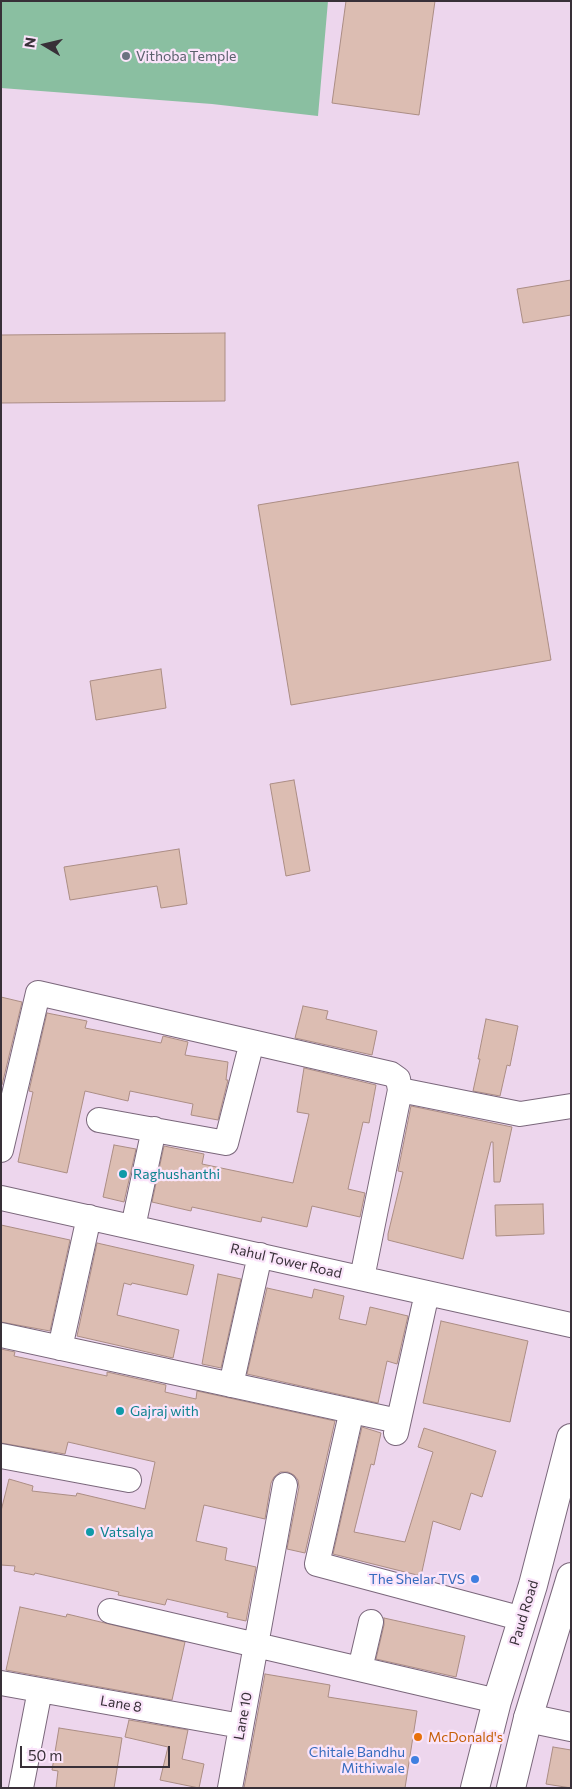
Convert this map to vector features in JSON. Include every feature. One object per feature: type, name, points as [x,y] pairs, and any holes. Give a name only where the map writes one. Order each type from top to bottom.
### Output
[{"type":"main road","name":"Paud Road","points":[[475,1788],[497,1701],[523,1619],[571,1438]]},
{"type":"main road","points":[[511,1788],[528,1718],[571,1577]]},
{"type":"main road","points":[[528,1718],[571,1727]]},
{"type":"street","points":[[1,1150],[38,993],[391,1074],[398,1079],[400,1090],[362,1278]]},
{"type":"street","points":[[100,1120],[226,1142],[252,1042]]},
{"type":"street","points":[[400,1090],[520,1114],[571,1106]]},
{"type":"street","points":[[133,1227],[154,1129]]},
{"type":"street","name":"Rahul Tower Road","points":[[1,1198],[571,1325]]},
{"type":"street","points":[[60,1348],[89,1217]]},
{"type":"street","points":[[231,1385],[260,1256]]},
{"type":"street","points":[[1,1335],[231,1385],[397,1427],[427,1293]]},
{"type":"street","points":[[349,1423],[317,1564],[523,1619]]},
{"type":"street","points":[[1,1456],[129,1480]]},
{"type":"street","name":"Lane 10","points":[[230,1788],[285,1485]]},
{"type":"street","points":[[110,1611],[497,1701]]},
{"type":"street","points":[[360,1669],[371,1622]]},
{"type":"street","name":"Lane 8","points":[[1,1683],[241,1726]]},
{"type":"street","points":[[21,1788],[40,1690]]},
{"type":"green space","points":[[1,1],[328,1],[318,116],[212,104],[1,88]]},
{"type":"building","points":[[346,1],[435,1],[419,115],[332,103]]},
{"type":"building","points":[[571,280],[571,315],[523,323],[517,289]]},
{"type":"building","points":[[225,333],[225,401],[1,403],[1,335]]},
{"type":"building","points":[[518,462],[551,660],[291,705],[258,505]]},
{"type":"building","points":[[161,669],[166,708],[96,720],[90,681]]},
{"type":"building","points":[[294,780],[310,871],[286,876],[270,784]]},
{"type":"building","points":[[179,849],[187,904],[161,908],[157,886],[70,900],[64,867]]},
{"type":"building","points":[[1,997],[22,1002],[2,1085],[1,1085]]},
{"type":"building","points":[[303,1006],[328,1011],[326,1019],[377,1031],[372,1055],[295,1038]]},
{"type":"building","points":[[47,1013],[87,1021],[85,1028],[161,1043],[163,1036],[188,1042],[185,1055],[228,1062],[226,1080],[228,1080],[218,1120],[191,1115],[193,1104],[130,1091],[128,1101],[85,1091],[67,1173],[18,1162],[33,1092],[29,1091]]},
{"type":"building","points":[[486,1019],[518,1026],[510,1066],[507,1065],[500,1096],[473,1091]]},
{"type":"building","points":[[304,1068],[376,1085],[369,1123],[363,1122],[348,1189],[365,1193],[360,1217],[312,1206],[307,1227],[262,1217],[261,1222],[192,1207],[191,1211],[152,1202],[164,1146],[204,1154],[202,1164],[293,1183],[309,1114],[297,1112]]},
{"type":"building","points":[[411,1106],[512,1127],[500,1182],[494,1182],[493,1142],[491,1142],[463,1259],[388,1240],[403,1172],[398,1171]]},
{"type":"building","name":"Raghushanthi","points":[[114,1145],[136,1149],[124,1202],[103,1197]]},
{"type":"building","points":[[543,1204],[544,1234],[496,1236],[495,1205]]},
{"type":"building","points":[[1,1225],[70,1240],[50,1331],[1,1322]]},
{"type":"building","points":[[97,1243],[194,1265],[187,1295],[124,1283],[117,1315],[179,1330],[173,1358],[77,1336]]},
{"type":"building","points":[[218,1274],[241,1279],[221,1368],[202,1364]]},
{"type":"building","points":[[267,1288],[312,1298],[314,1289],[344,1296],[339,1319],[366,1325],[370,1307],[408,1316],[397,1364],[387,1361],[378,1403],[247,1374]]},
{"type":"building","points":[[441,1321],[528,1341],[510,1422],[423,1403]]},
{"type":"building","points":[[1,1349],[15,1352],[14,1356],[107,1376],[107,1372],[166,1385],[165,1392],[196,1399],[197,1391],[335,1421],[305,1553],[287,1549],[299,1487],[298,1480],[294,1475],[288,1472],[280,1472],[271,1483],[265,1519],[204,1505],[196,1541],[227,1548],[225,1560],[256,1567],[246,1621],[227,1617],[228,1613],[167,1599],[165,1605],[118,1595],[119,1592],[35,1573],[34,1575],[14,1571],[15,1566],[1,1565],[1,1511],[9,1479],[33,1486],[32,1491],[76,1496],[77,1493],[145,1509],[155,1462],[68,1442],[65,1454],[1,1443]]},
{"type":"building","points":[[362,1427],[381,1433],[374,1465],[371,1464],[354,1532],[405,1542],[433,1452],[418,1447],[424,1428],[496,1451],[482,1497],[471,1493],[460,1530],[433,1521],[421,1576],[333,1554]]},
{"type":"building","points":[[20,1607],[66,1617],[67,1614],[185,1642],[172,1700],[6,1670]]},
{"type":"building","points":[[384,1618],[465,1636],[456,1677],[376,1659]]},
{"type":"building","points":[[265,1674],[330,1685],[328,1697],[417,1711],[405,1788],[244,1788]]},
{"type":"building","points":[[129,1720],[188,1730],[182,1759],[204,1764],[199,1788],[160,1780],[168,1747],[125,1737]]},
{"type":"building","points":[[59,1728],[122,1738],[114,1788],[56,1788],[58,1771],[52,1770]]},
{"type":"building","points":[[553,1747],[571,1750],[571,1788],[546,1784]]},
{"type":"place","name":"Vithoba Temple","points":[[126,56]]},
{"type":"place","name":"Raghushanthi","points":[[123,1174]]},
{"type":"place","name":"Gajraj with","points":[[120,1411]]},
{"type":"place","name":"Vatsalya","points":[[90,1532]]},
{"type":"place","name":"The Shelar TVS","points":[[475,1579]]},
{"type":"place","name":"McDonald's","points":[[418,1737]]},
{"type":"place","name":"Chitale Bandhu Mithiwale","points":[[415,1760]]}]
